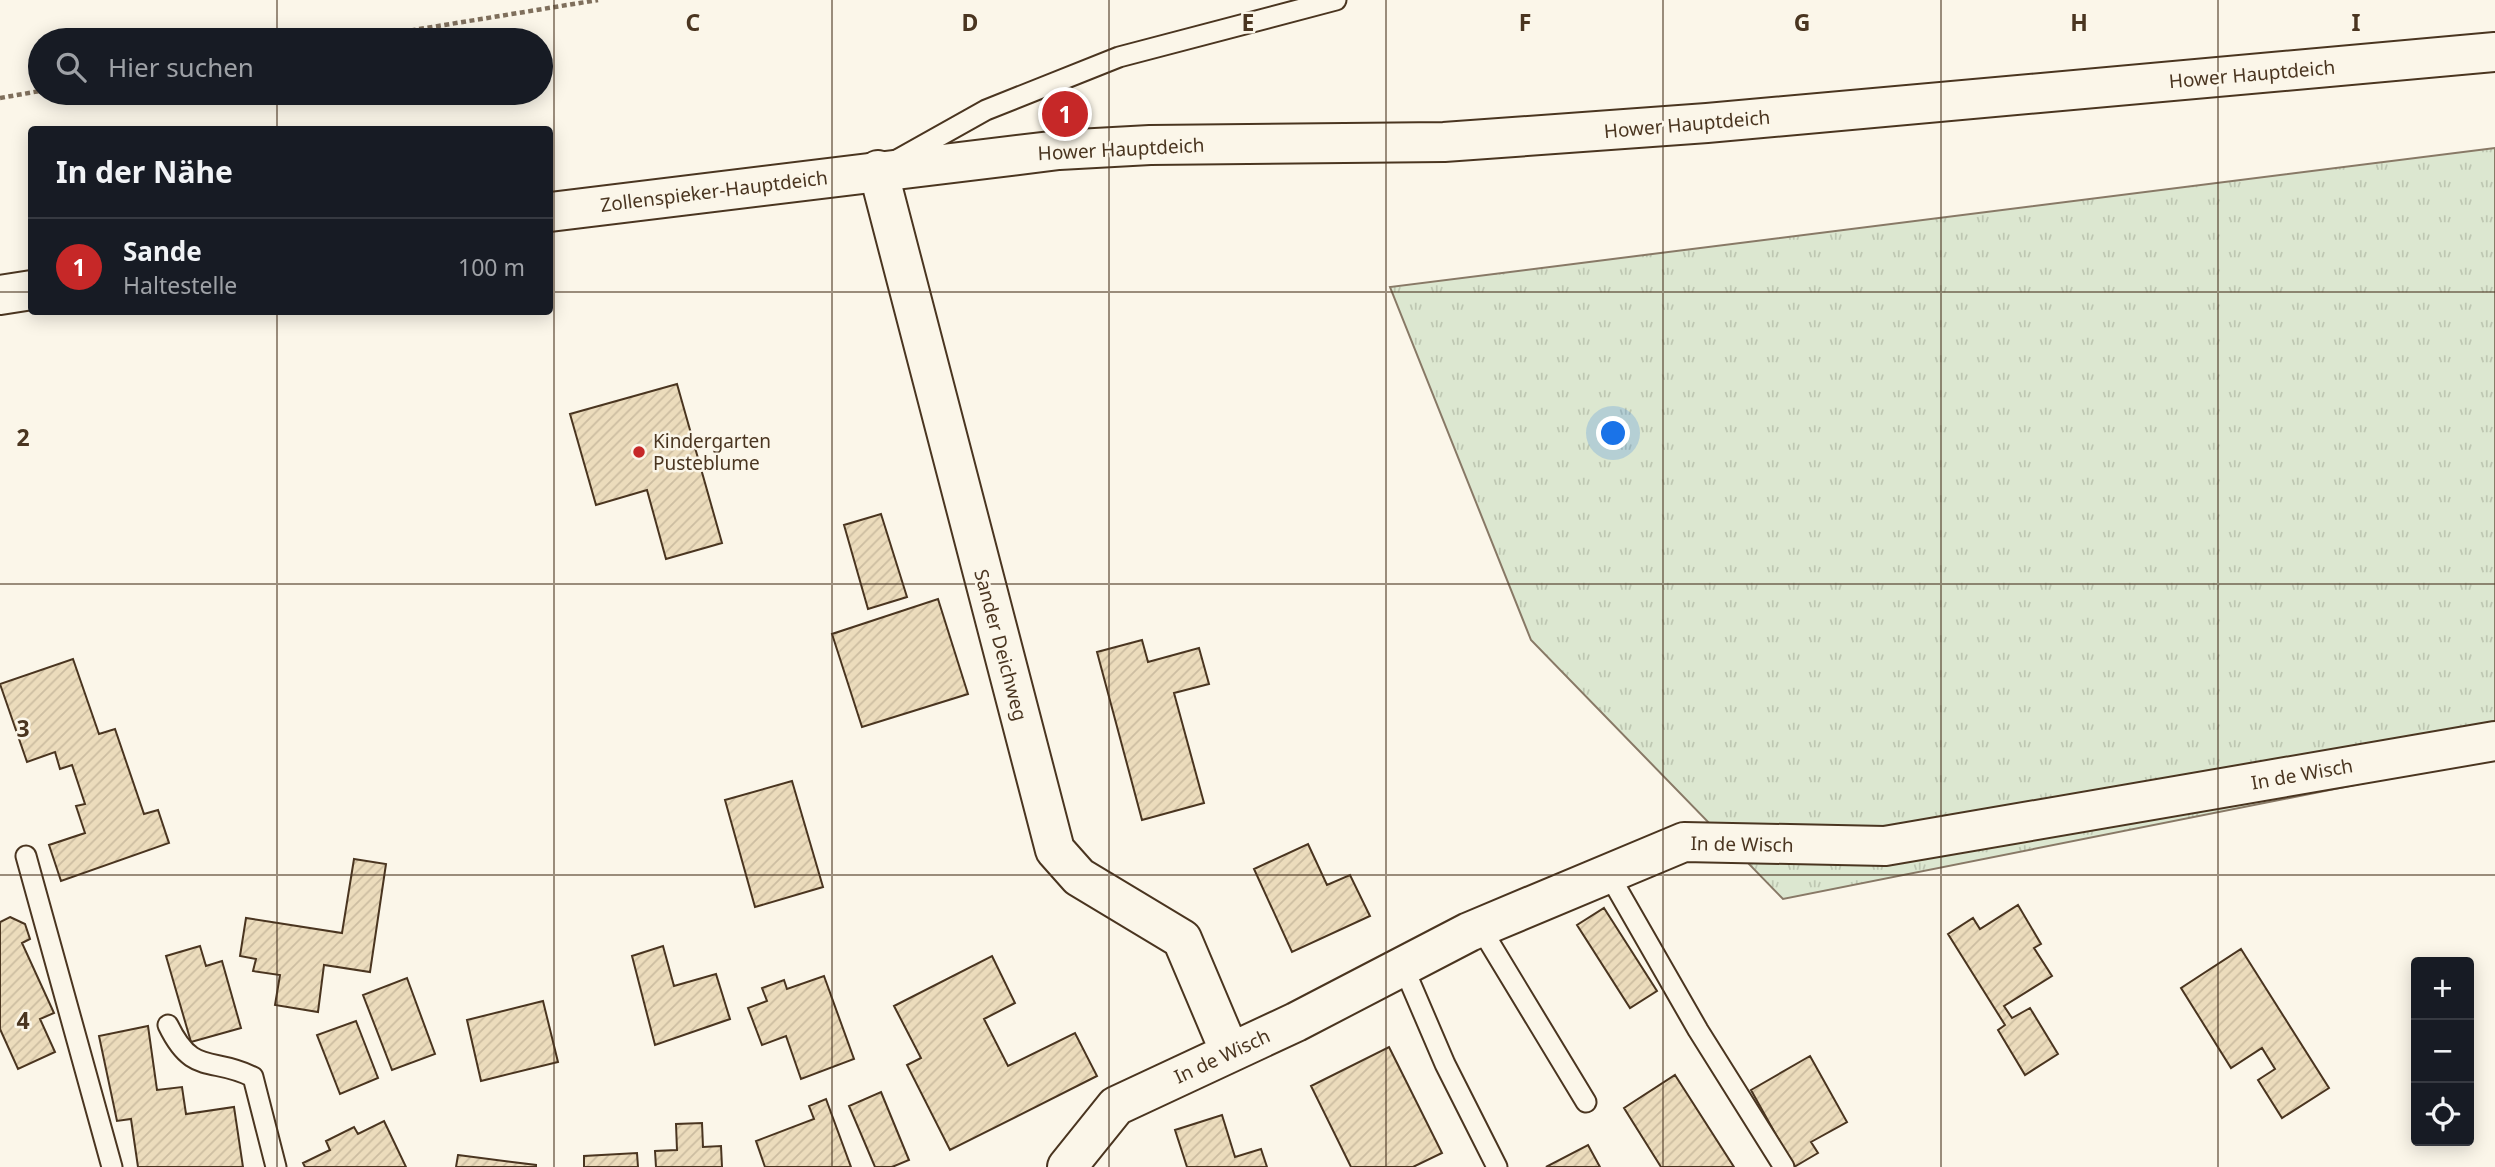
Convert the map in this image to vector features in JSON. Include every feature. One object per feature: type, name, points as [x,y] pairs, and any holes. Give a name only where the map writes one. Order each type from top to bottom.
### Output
[{"type":"street","name":"Hower Hauptdeich","points":[[878,170],[1059,150],[1150,145],[1444,142],[1693,124],[2495,52]]},
{"type":"street","name":"Zollenspieker-Hauptdeich","points":[[553,212],[878,170]]},
{"type":"street","name":"Sander Deichweg","points":[[878,170],[1055,850],[1079,877],[1182,939],[1229,1051]]},
{"type":"street","points":[[0,295],[28,291]]},
{"type":"street","name":"In de Wisch","points":[[1067,1167],[1116,1106],[1296,1022],[1480,927],[1684,842],[1885,846],[2495,741]]},
{"type":"lane","points":[[878,170],[986,110],[1119,57],[1336,0]]},
{"type":"lane","points":[[26,856],[112,1167]]},
{"type":"lane","points":[[1608,873],[1698,1030],[1784,1167]]},
{"type":"lane","points":[[1480,927],[1586,1102]]},
{"type":"lane","points":[[1403,966],[1446,1064],[1497,1167]]},
{"type":"lane","points":[[168,1025],[177,1044],[198,1062],[253,1077],[276,1167]]},
{"type":"path","points":[[426,28],[598,0]]},
{"type":"path","points":[[0,98],[28,93]]},
{"type":"green space","points":[[2495,148],[2495,757],[1783,899],[1531,640],[1390,287]]},
{"type":"building","name":"Kindergarten Pusteblume","points":[[677,384],[722,543],[666,559],[647,490],[596,505],[570,414]]},
{"type":"building","points":[[881,514],[907,597],[868,609],[844,525]]},
{"type":"building","points":[[938,599],[968,694],[862,727],[832,634]]},
{"type":"building","points":[[1142,640],[1148,662],[1199,648],[1209,684],[1174,693],[1204,803],[1142,820],[1097,652]]},
{"type":"building","points":[[73,659],[99,734],[115,729],[144,814],[158,810],[169,843],[61,881],[49,845],[85,833],[76,806],[85,804],[72,765],[60,769],[55,752],[27,762],[0,684]]},
{"type":"building","points":[[792,781],[823,887],[755,907],[725,800]]},
{"type":"building","points":[[1308,844],[1327,885],[1350,875],[1370,916],[1292,952],[1254,869]]},
{"type":"building","points":[[354,859],[386,864],[370,972],[324,965],[318,1012],[275,1005],[280,975],[253,971],[256,959],[240,956],[246,918],[342,933]]},
{"type":"building","points":[[2018,905],[2041,944],[2034,948],[2052,976],[2004,1006],[2012,1018],[2030,1008],[2058,1054],[2025,1075],[1998,1030],[2005,1025],[1948,934],[1973,918],[1980,929]]},
{"type":"building","points":[[1604,908],[1657,991],[1630,1008],[1577,925]]},
{"type":"building","points":[[10,917],[25,924],[30,939],[22,943],[54,1013],[40,1019],[55,1052],[18,1069],[0,1029],[0,922]]},
{"type":"building","points":[[200,946],[206,966],[222,961],[241,1028],[191,1042],[166,956]]},
{"type":"building","points":[[663,946],[674,986],[716,974],[730,1019],[655,1045],[632,956]]},
{"type":"building","points":[[2241,949],[2329,1088],[2282,1118],[2258,1080],[2275,1069],[2262,1048],[2231,1068],[2181,988]]},
{"type":"building","points":[[992,956],[1015,1003],[984,1019],[1008,1066],[1075,1033],[1097,1076],[950,1150],[907,1065],[921,1058],[894,1006]]},
{"type":"building","points":[[824,976],[854,1059],[801,1079],[786,1036],[762,1045],[748,1008],[767,1001],[762,988],[784,980],[787,989]]},
{"type":"building","points":[[407,978],[435,1054],[392,1070],[363,995]]},
{"type":"building","points":[[543,1001],[558,1062],[481,1081],[467,1020]]},
{"type":"building","points":[[356,1021],[378,1078],[340,1094],[317,1035]]},
{"type":"building","points":[[148,1026],[157,1090],[182,1087],[186,1114],[234,1107],[243,1167],[138,1167],[131,1119],[117,1121],[99,1036]]},
{"type":"building","points":[[1389,1047],[1442,1153],[1413,1167],[1351,1167],[1311,1086]]},
{"type":"building","points":[[1810,1056],[1847,1122],[1811,1142],[1818,1153],[1794,1167],[1751,1090]]},
{"type":"building","points":[[1675,1075],[1734,1167],[1661,1167],[1624,1108]]},
{"type":"building","points":[[881,1092],[909,1160],[892,1167],[875,1167],[849,1106]]},
{"type":"building","points":[[826,1099],[851,1167],[765,1167],[756,1141],[814,1119],[809,1106]]},
{"type":"building","points":[[1222,1115],[1235,1157],[1261,1149],[1267,1167],[1187,1167],[1175,1130]]},
{"type":"building","points":[[384,1121],[406,1167],[305,1167],[303,1163],[330,1150],[326,1141],[354,1127],[358,1134]]},
{"type":"building","points":[[702,1123],[703,1147],[721,1146],[722,1167],[656,1167],[655,1151],[677,1150],[676,1124]]},
{"type":"building","points":[[1588,1145],[1600,1167],[1546,1167]]},
{"type":"building","points":[[637,1153],[638,1167],[584,1167],[584,1156]]},
{"type":"building","points":[[458,1155],[536,1165],[536,1167],[456,1167]]},
{"type":"place","name":"Sande","points":[[1065,114]]},
{"type":"place","name":"Kindergarten Pusteblume","points":[[639,452]]}]
